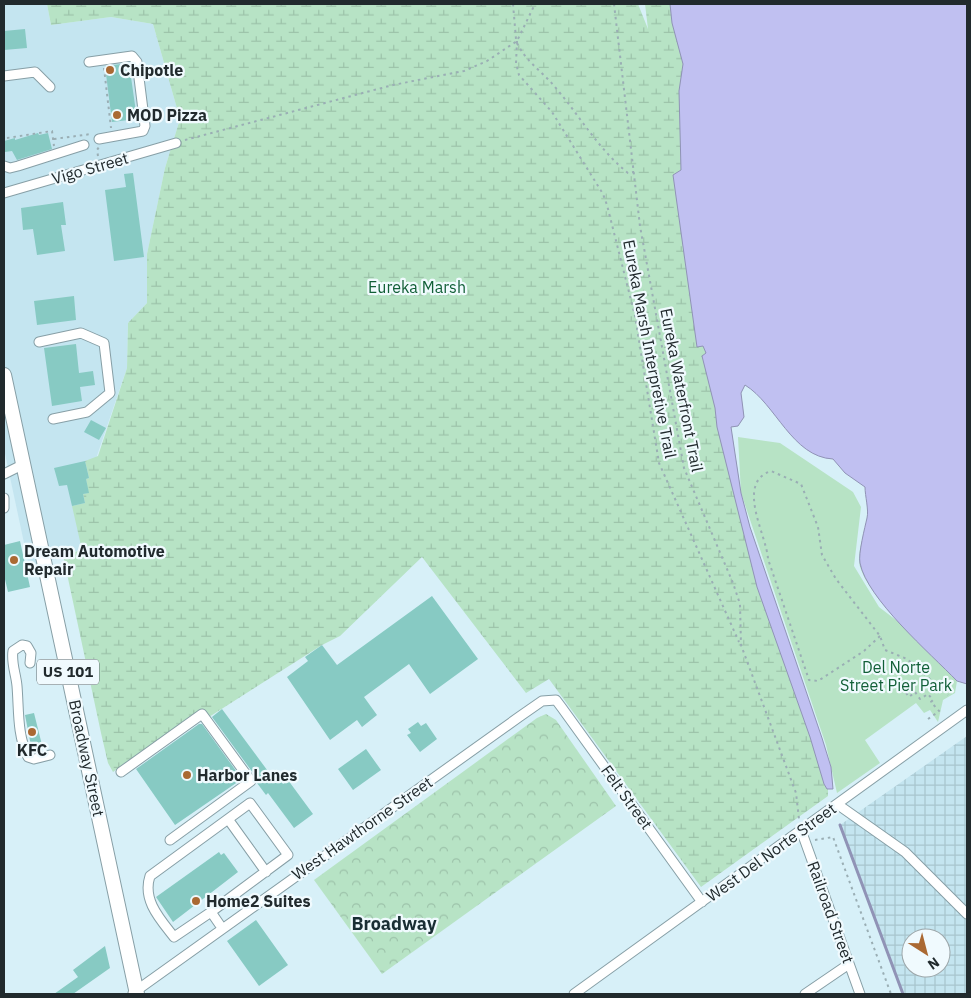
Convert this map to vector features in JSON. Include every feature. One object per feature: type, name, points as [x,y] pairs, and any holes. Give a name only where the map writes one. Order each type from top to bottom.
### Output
[{"type":"highway","name":"Broadway Street","points":[[4,375],[135,993]]},
{"type":"street","points":[[88,62],[132,56],[137,62],[145,126],[143,131],[99,139]]},
{"type":"street","points":[[4,76],[35,72],[50,87]]},
{"type":"street","name":"Vigo Street","points":[[4,193],[176,143]]},
{"type":"street","points":[[4,166],[10,168],[57,156],[84,145]]},
{"type":"street","points":[[39,342],[81,333],[104,343],[110,393],[87,412],[53,419]]},
{"type":"street","points":[[4,474],[22,465]]},
{"type":"street","points":[[4,498],[4,508]]},
{"type":"street","points":[[30,663],[32,653],[27,646],[22,645],[13,651],[12,658],[17,684],[17,716],[28,757],[34,759],[50,755]]},
{"type":"street","name":"West Hawthorne Street","points":[[135,993],[222,928],[518,717],[547,700]]},
{"type":"street","name":"Felt Street","points":[[547,700],[556,700],[702,902]]},
{"type":"street","name":"West Del Norte Street","points":[[574,994],[967,710]]},
{"type":"street","points":[[121,772],[202,714],[246,774],[251,781],[170,840]]},
{"type":"street","points":[[250,803],[288,855],[266,872],[174,937],[154,912],[147,885],[150,876],[250,803]]},
{"type":"street","points":[[837,804],[906,852],[967,914]]},
{"type":"street","points":[[228,819],[266,872]]},
{"type":"street","name":"Railroad Street","points":[[803,829],[860,994]]},
{"type":"street","points":[[211,912],[222,928]]},
{"type":"street","points":[[805,994],[849,964]]},
{"type":"path","name":"Eureka Marsh Interpretive Trail","points":[[513,4],[517,41],[516,63],[519,75],[552,112],[603,194],[607,205],[635,316],[659,463],[741,645]]},
{"type":"path","points":[[176,143],[393,85],[464,71],[487,61],[517,41],[535,4]]},
{"type":"path","name":"Eureka Waterfront Trail","points":[[614,4],[640,226],[684,468],[733,583],[740,604],[741,645],[796,793],[797,811],[803,829]]},
{"type":"path","points":[[517,41],[526,58],[559,92],[606,154],[628,173],[635,172]]},
{"type":"path","points":[[98,156],[96,150],[102,144],[112,142],[104,66]]},
{"type":"path","points":[[6,138],[52,131],[57,156]]},
{"type":"path","points":[[880,636],[864,651],[818,681],[808,680],[771,569],[755,508],[754,492],[758,480],[764,473],[771,471],[801,484],[818,527],[822,555],[836,579],[880,636],[885,650],[907,659],[948,695]]},
{"type":"path","points":[[906,693],[909,697],[915,692],[920,699],[928,694],[939,712],[928,719]]},
{"type":"path","points":[[803,829],[812,840],[833,837],[891,994]]},
{"type":"shaded area","points":[[4,4],[47,4],[51,25],[111,17],[153,24],[180,119],[165,168],[147,254],[147,303],[128,323],[127,368],[89,479],[82,550],[63,555],[30,571],[4,449]]},
{"type":"shaded area","points":[[967,736],[967,994],[903,994],[840,825]]},
{"type":"green space","name":"Eureka Marsh","points":[[47,4],[638,4],[648,29],[645,4],[921,4],[905,627],[870,587],[859,561],[863,536],[880,494],[757,392],[745,385],[741,393],[744,417],[738,426],[731,427],[741,493],[750,527],[831,767],[833,789],[828,789],[828,796],[701,887],[549,679],[526,693],[422,557],[340,636],[322,645],[209,717],[203,710],[113,772],[108,763],[101,733],[63,555],[82,550],[72,506],[85,503],[83,494],[88,493],[86,479],[89,478],[85,461],[98,456],[127,368],[128,323],[147,303],[147,254],[165,168],[180,119],[153,24],[111,17],[51,25]]},
{"type":"green space","name":"Del Norte Street Pier Park","points":[[738,437],[780,443],[853,492],[861,507],[854,566],[879,607],[905,627],[957,681],[955,693],[943,700],[938,722],[930,710],[924,713],[916,703],[865,740],[880,763],[837,793],[826,745],[741,493]]},
{"type":"green space","points":[[546,714],[556,720],[616,806],[382,974],[314,880],[537,718]]},
{"type":"water","points":[[670,4],[967,4],[967,684],[957,681],[916,641],[874,593],[865,577],[860,559],[867,515],[865,487],[845,473],[833,459],[819,456],[795,440],[766,404],[745,385],[741,393],[744,417],[738,426],[731,427],[741,493],[750,527],[822,738],[831,767],[833,789],[827,789],[824,784],[810,737],[757,587],[717,427],[715,408],[702,356],[706,353],[703,346],[697,347],[673,175],[681,170],[679,91],[683,64],[672,23]]},
{"type":"building","points":[[25,29],[27,48],[4,50],[4,31]]},
{"type":"building","points":[[129,63],[137,119],[112,122],[105,66]]},
{"type":"building","points":[[38,133],[39,135],[48,133],[52,149],[17,160],[12,151],[5,152],[4,141],[15,138],[15,140]]},
{"type":"building","points":[[133,173],[144,257],[114,261],[105,190],[126,187],[124,174]]},
{"type":"building","points":[[63,202],[66,225],[61,225],[65,251],[37,255],[33,229],[23,230],[21,208]]},
{"type":"building","points":[[74,296],[76,320],[37,325],[34,301]]},
{"type":"building","points":[[76,344],[79,373],[93,371],[95,385],[80,387],[82,401],[52,406],[44,348]]},
{"type":"building","points":[[91,420],[106,428],[99,440],[84,432]]},
{"type":"building","points":[[85,461],[89,478],[86,479],[89,493],[83,494],[85,503],[72,506],[67,485],[59,486],[54,468]]},
{"type":"building","name":"Dream Automotive Repair","points":[[20,541],[30,587],[8,592],[4,575],[4,545]]},
{"type":"building","points":[[432,596],[478,659],[430,694],[409,664],[364,697],[377,715],[362,727],[357,720],[330,740],[287,677],[308,661],[305,657],[322,645],[337,665]]},
{"type":"building","points":[[222,709],[273,778],[276,775],[283,784],[288,780],[313,814],[294,828],[268,793],[266,795],[257,783],[256,777],[212,717]]},
{"type":"building","name":"KFC","points":[[34,713],[43,749],[32,751],[25,715]]},
{"type":"building","points":[[418,722],[421,726],[426,723],[437,739],[420,752],[407,735],[411,733],[408,729]]},
{"type":"building","name":"Harbor Lanes","points":[[199,724],[202,724],[242,779],[175,825],[136,769]]},
{"type":"building","points":[[366,749],[381,770],[353,790],[338,769]]},
{"type":"building","points":[[219,852],[221,855],[224,853],[238,872],[173,922],[156,897]]},
{"type":"building","points":[[256,920],[288,965],[259,986],[227,941]]},
{"type":"building","points":[[105,946],[110,968],[73,994],[54,994],[78,977],[73,970]]},
{"type":"waterway","points":[[840,825],[903,994]]},
{"type":"place","name":"Chipotle","points":[[110,70]]},
{"type":"place","name":"MOD Pizza","points":[[117,115]]},
{"type":"place","name":"Dream Automotive Repair","points":[[14,560]]},
{"type":"place","name":"KFC","points":[[32,732]]},
{"type":"place","name":"Harbor Lanes","points":[[187,775]]},
{"type":"place","name":"Home2 Suites","points":[[196,901]]},
{"type":"district","name":"Broadway","points":[[394,924]]}]
